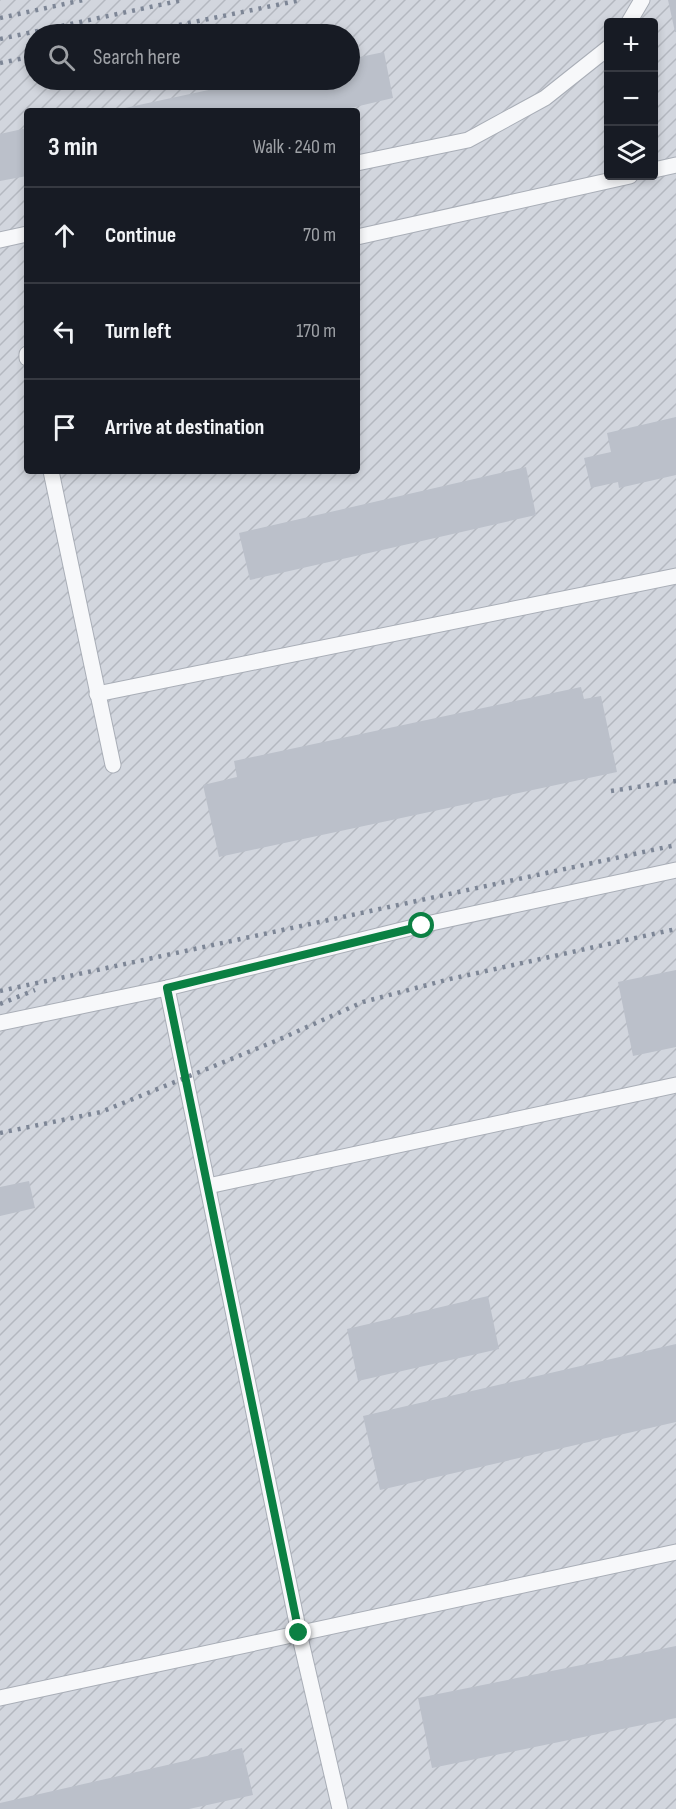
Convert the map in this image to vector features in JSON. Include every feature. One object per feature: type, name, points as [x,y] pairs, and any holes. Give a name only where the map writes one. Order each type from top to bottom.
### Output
[{"type":"lane","points":[[631,18],[642,0]]},
{"type":"lane","points":[[360,163],[468,140],[545,98],[604,52]]},
{"type":"lane","points":[[658,169],[676,165]]},
{"type":"lane","points":[[360,236],[612,180]]},
{"type":"lane","points":[[0,240],[24,235]]},
{"type":"lane","points":[[52,474],[113,765]]},
{"type":"lane","points":[[98,694],[676,576]]},
{"type":"lane","points":[[0,1023],[167,988],[422,926],[676,870]]},
{"type":"lane","points":[[167,988],[299,1633],[340,1809]]},
{"type":"lane","points":[[208,1186],[676,1085]]},
{"type":"lane","points":[[0,1698],[676,1552]]},
{"type":"shaded area","points":[[0,0],[676,0],[676,1809],[0,1809]]},
{"type":"building","points":[[668,0],[676,0],[676,32],[675,32]]},
{"type":"building","points":[[384,52],[393,98],[351,108],[125,108],[209,90],[360,90],[360,57]]},
{"type":"building","points":[[24,129],[24,177],[0,181],[0,134]]},
{"type":"building","points":[[676,417],[676,475],[619,488],[618,482],[591,488],[584,458],[611,452],[607,433]]},
{"type":"building","points":[[526,467],[536,515],[250,580],[239,533]]},
{"type":"building","points":[[581,687],[584,699],[601,696],[617,772],[219,857],[203,785],[237,777],[234,761]]},
{"type":"building","points":[[676,970],[676,1047],[633,1056],[618,982]]},
{"type":"building","points":[[29,1181],[35,1208],[0,1216],[0,1187]]},
{"type":"building","points":[[488,1296],[499,1349],[358,1381],[347,1329]]},
{"type":"building","points":[[676,1344],[676,1422],[380,1490],[363,1416]]},
{"type":"building","points":[[676,1646],[676,1718],[432,1768],[418,1698]]},
{"type":"building","points":[[242,1748],[253,1795],[189,1809],[0,1809],[0,1803]]},
{"type":"railway","points":[[0,18],[83,0]]},
{"type":"railway","points":[[70,24],[183,0]]},
{"type":"railway","points":[[184,24],[301,0]]},
{"type":"railway","points":[[0,39],[24,34]]},
{"type":"railway","points":[[0,63],[24,58]]},
{"type":"railway","points":[[611,791],[676,781]]},
{"type":"railway","points":[[0,991],[676,845]]},
{"type":"railway","points":[[0,1133],[101,1112],[278,1040],[363,1002],[450,979],[676,929]]},
{"type":"railway","points":[[0,1004],[35,990]]},
{"type":"route","points":[[299,1633],[167,988],[422,926]]}]
